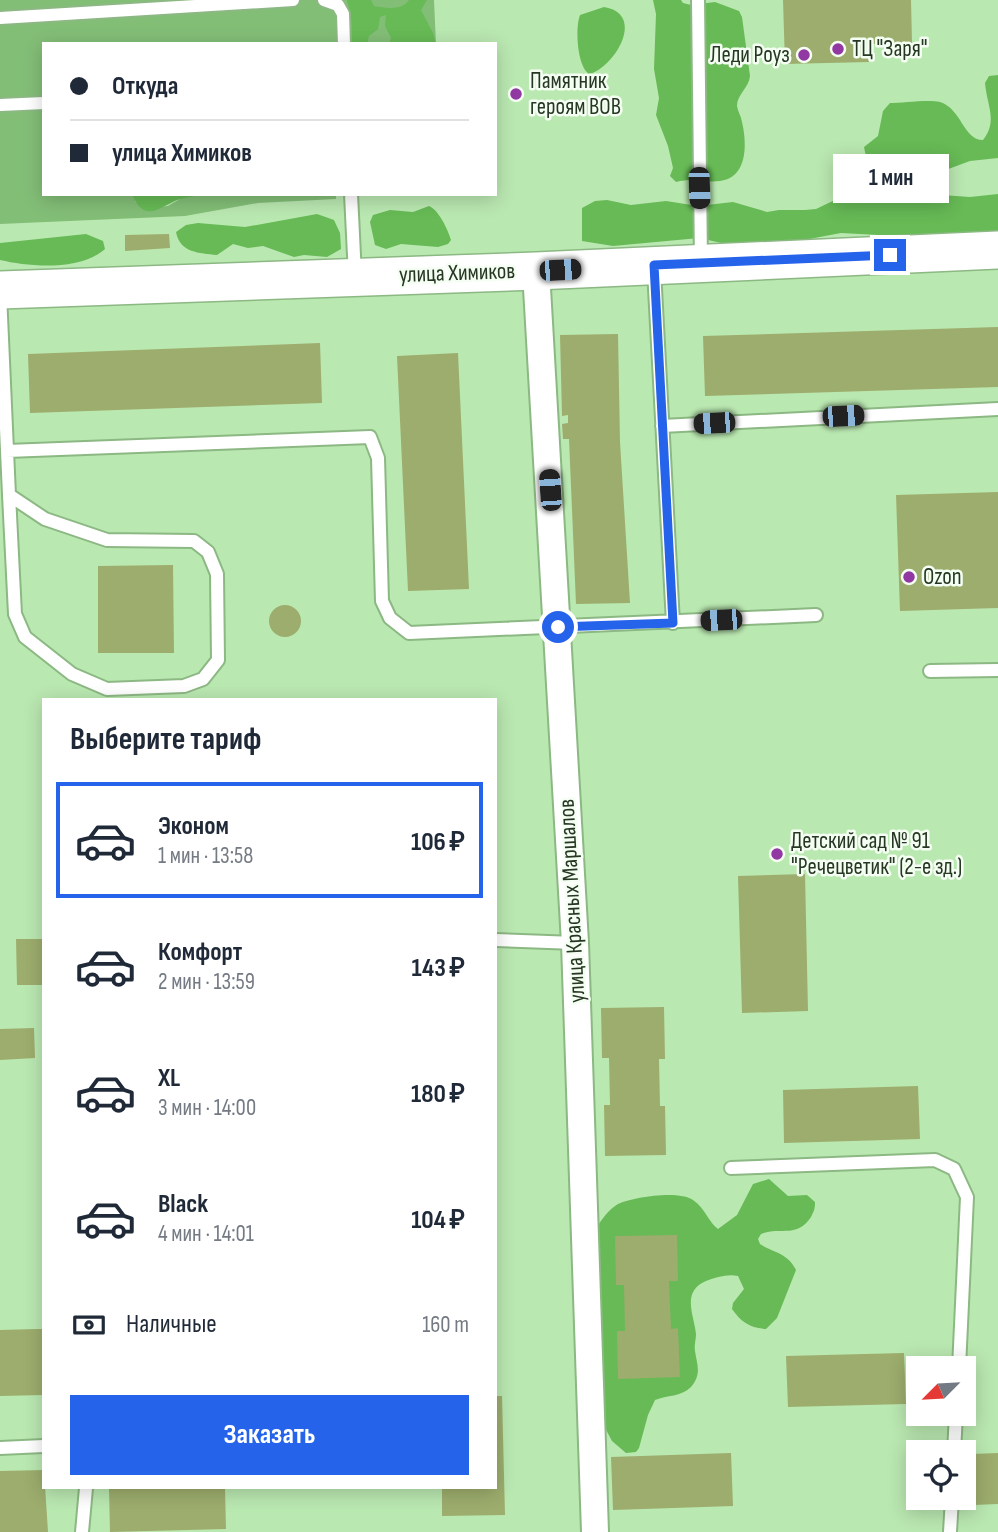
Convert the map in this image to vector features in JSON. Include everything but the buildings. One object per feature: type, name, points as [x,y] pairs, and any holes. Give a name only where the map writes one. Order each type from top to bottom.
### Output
[{"type":"street","name":"улица Химиков","points":[[0,290],[536,271],[998,250]]},
{"type":"street","name":"улица Красных Маршалов","points":[[536,271],[575,943],[595,1532]]},
{"type":"lane","points":[[0,18],[293,0]]},
{"type":"lane","points":[[324,0],[338,5],[343,14],[344,42]]},
{"type":"lane","points":[[698,0],[701,262]]},
{"type":"lane","points":[[0,105],[42,103]]},
{"type":"lane","points":[[351,196],[355,276]]},
{"type":"lane","points":[[654,265],[673,623]]},
{"type":"lane","points":[[0,290],[9,495],[15,614],[25,638],[72,674],[107,689],[184,686],[203,679],[218,660],[216,574],[208,552],[194,541],[107,540],[45,519],[9,495]]},
{"type":"lane","points":[[662,426],[998,409]]},
{"type":"lane","points":[[7,451],[370,437],[378,458],[382,601],[390,618],[409,633],[816,615]]},
{"type":"lane","points":[[930,671],[998,670]]},
{"type":"lane","points":[[497,940],[575,943]]},
{"type":"lane","points":[[731,1168],[935,1160],[954,1169],[967,1197],[959,1356]]},
{"type":"lane","points":[[0,1448],[42,1446]]},
{"type":"lane","points":[[82,1532],[86,1489]]},
{"type":"lane","points":[[950,1532],[951,1510]]},
{"type":"green space","points":[[0,0],[434,0],[436,42],[42,42],[42,196],[336,196],[336,199],[258,203],[185,216],[0,224]],"holes":[[[180,199],[168,206],[143,209],[135,201]]]},
{"type":"green space","points":[[347,0],[371,0],[374,6],[388,8],[402,6],[409,0],[427,0],[421,10],[435,42],[390,42],[391,38],[385,26],[386,15],[380,17],[378,29],[369,36],[368,42],[352,42]]},
{"type":"green space","points":[[653,0],[681,0],[691,5],[715,2],[739,11],[742,17],[750,76],[737,106],[744,130],[745,149],[741,167],[729,178],[720,181],[676,182],[670,176],[673,168],[668,146],[656,115],[659,98],[654,69],[656,14]]},
{"type":"green space","points":[[604,7],[617,12],[623,20],[625,30],[622,41],[608,62],[589,74],[580,55],[578,21],[580,15]]},
{"type":"green space","points":[[998,75],[998,158],[970,161],[943,171],[897,162],[877,167],[868,166],[864,147],[878,136],[883,111],[890,103],[940,102],[953,111],[971,135],[983,140],[991,120],[985,83],[989,76]]},
{"type":"green space","points":[[858,189],[970,197],[998,194],[998,232],[897,236],[841,233],[744,248],[699,238],[613,246],[582,241],[582,208],[595,201],[607,200],[631,205],[666,201],[698,206],[733,202],[767,212],[816,209]]},
{"type":"green space","points":[[133,196],[194,196],[180,199],[154,211],[142,209]]},
{"type":"green space","points":[[429,206],[445,226],[451,240],[448,244],[438,247],[401,244],[386,249],[375,245],[370,222],[373,215],[390,210],[413,212]]},
{"type":"green space","points":[[317,214],[334,220],[340,233],[341,249],[327,257],[294,257],[263,246],[248,248],[233,244],[217,255],[204,254],[186,248],[176,232],[186,225],[198,223],[245,227]]},
{"type":"green space","points":[[86,234],[103,241],[105,249],[82,261],[40,265],[0,260],[0,243]]},
{"type":"green space","points":[[769,1179],[788,1196],[807,1195],[815,1202],[811,1217],[800,1228],[768,1232],[761,1234],[758,1239],[760,1244],[789,1260],[796,1270],[777,1318],[766,1329],[746,1324],[739,1317],[732,1309],[733,1303],[744,1289],[738,1276],[718,1277],[698,1286],[691,1297],[696,1334],[697,1378],[683,1393],[655,1400],[639,1448],[636,1452],[626,1453],[612,1441],[604,1426],[596,1229],[618,1204],[645,1197],[677,1195],[693,1200],[718,1229],[737,1215],[753,1184]]},
{"type":"place","name":"ТЦ \"Заря\"","points":[[838,49]]},
{"type":"place","name":"Леди Роуз","points":[[804,55]]},
{"type":"place","name":"Памятник героям ВОВ","points":[[516,94]]},
{"type":"place","name":"Ozon","points":[[909,577]]},
{"type":"place","name":"Детский сад № 91 \"Речецветик\" (2-е зд.)","points":[[777,854]]},
{"type":"route","points":[[558,627],[673,623],[654,265],[890,255]]}]
